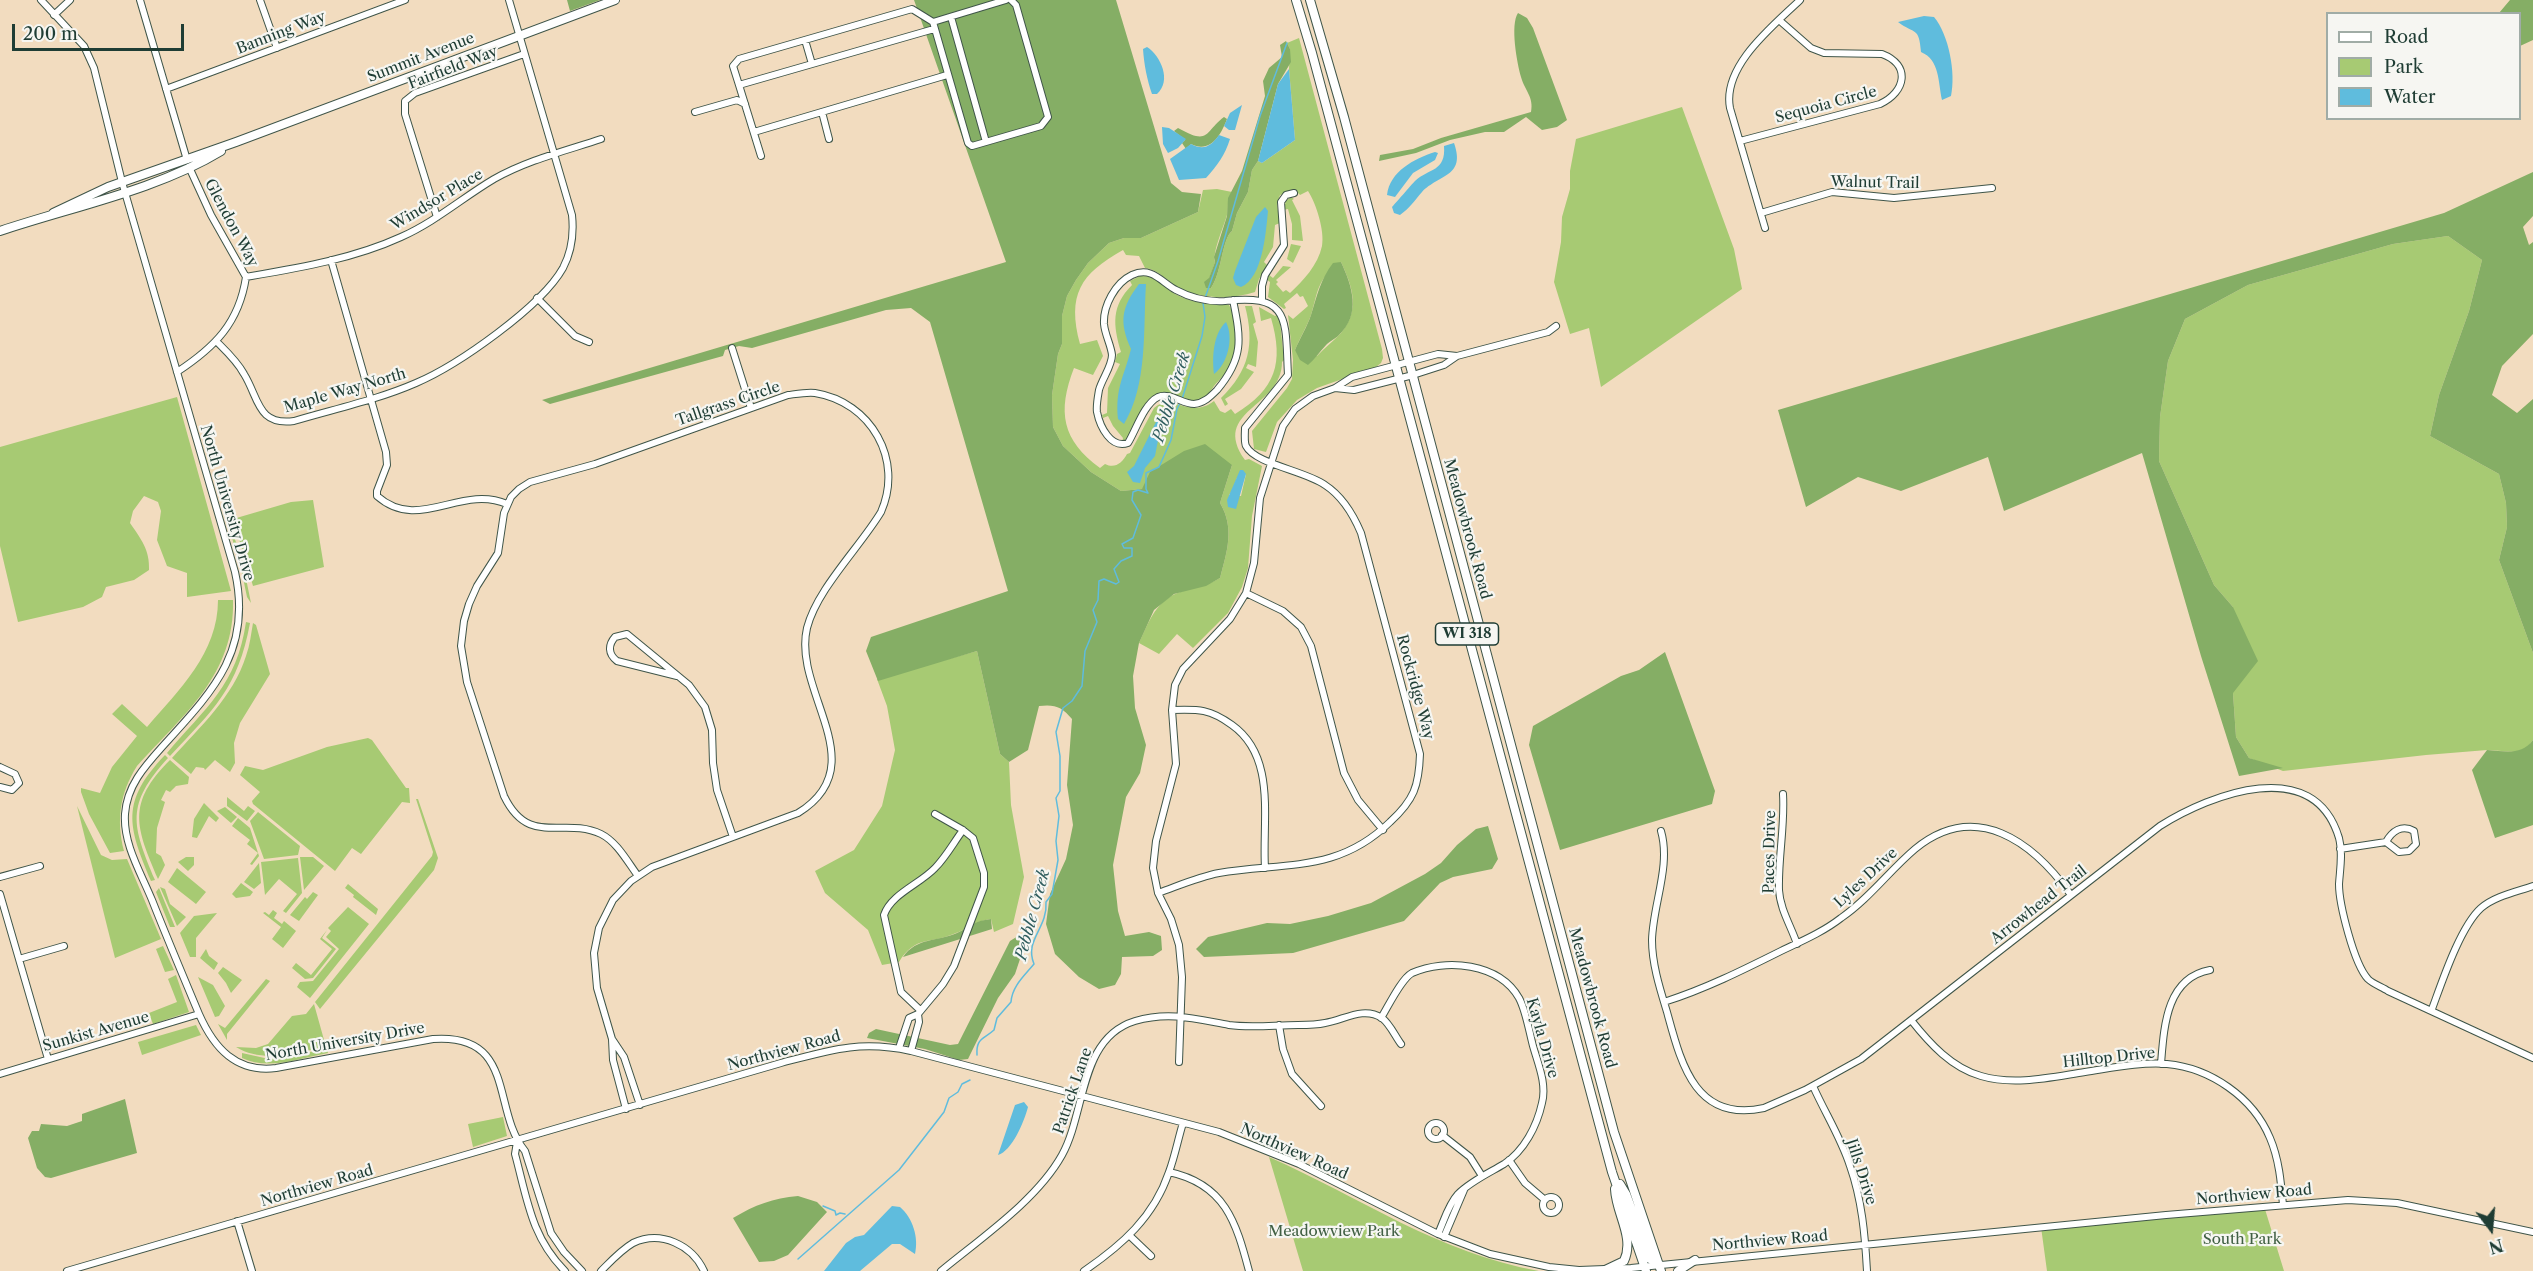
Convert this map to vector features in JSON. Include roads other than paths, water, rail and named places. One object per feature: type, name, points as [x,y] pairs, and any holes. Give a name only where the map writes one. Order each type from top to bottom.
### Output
[{"type":"main road","name":"Summit Avenue","points":[[53,213],[125,192],[236,142],[615,0]]},
{"type":"main road","name":"Meadowbrook Road","points":[[1296,0],[1612,1172],[1645,1269]]},
{"type":"main road","name":"Meadowbrook Road","points":[[1310,0],[1331,69],[1614,1132],[1660,1268]]},
{"type":"main road","name":"Summit Avenue","points":[[0,231],[53,213],[122,182],[188,164]]},
{"type":"main road","points":[[1612,1172],[1626,1194],[1650,1259],[1660,1268]]},
{"type":"main road","points":[[1605,1270],[1624,1261],[1628,1252],[1627,1236],[1616,1202],[1615,1181]]},
{"type":"main road","points":[[1677,1271],[1695,1260]]},
{"type":"street","name":"North University Drive","points":[[41,0],[81,42],[90,56],[122,182],[235,572],[239,598],[238,633],[230,660],[212,692],[136,779],[127,800],[125,818],[129,844],[199,1014],[210,1038],[224,1054],[242,1065],[257,1069],[276,1068],[433,1040],[453,1039],[468,1043],[485,1055],[495,1069],[517,1142],[525,1151],[556,1242],[582,1271]]},
{"type":"street","points":[[54,15],[70,0]]},
{"type":"street","name":"Glendon Way","points":[[140,0],[188,164],[214,222],[246,277],[239,308],[216,341],[195,360],[177,372]]},
{"type":"street","points":[[260,0],[277,48]]},
{"type":"street","name":"Banning Way","points":[[166,89],[277,48],[387,3],[405,0]]},
{"type":"street","name":"Maple Way North","points":[[216,341],[242,370],[261,410],[272,419],[283,422],[294,421],[403,388],[448,367],[484,343],[537,298],[562,269],[572,241],[572,215],[509,0]]},
{"type":"street","points":[[739,85],[933,26],[951,16],[994,2],[1009,0],[1016,5],[1048,117],[1041,126],[972,146],[968,143],[933,26],[912,9],[739,59],[733,66],[761,156]]},
{"type":"street","points":[[1766,228],[1729,99],[1732,81],[1737,70],[1763,36],[1800,0]]},
{"type":"street","points":[[951,16],[986,142]]},
{"type":"street","name":"Sequoia Circle","points":[[1740,141],[1880,104],[1897,93],[1902,81],[1896,63],[1889,57],[1882,54],[1824,53],[1810,48],[1779,20]]},
{"type":"street","points":[[805,40],[812,64]]},
{"type":"street","name":"Fairfield Way","points":[[437,217],[405,114],[405,101],[411,95],[524,54]]},
{"type":"street","points":[[754,132],[948,75]]},
{"type":"street","points":[[695,112],[737,100],[745,104]]},
{"type":"street","points":[[822,112],[829,139]]},
{"type":"street","name":"Windsor Place","points":[[246,277],[331,260],[383,245],[437,217],[493,180],[524,165],[601,140]]},
{"type":"street","name":"Walnut Trail","points":[[1761,213],[1832,192],[1894,198],[1992,188]]},
{"type":"street","points":[[1233,300],[1239,345],[1236,362],[1228,377],[1203,402],[1192,404],[1163,396],[1151,403],[1128,443],[1119,446],[1115,443],[1103,430],[1097,411],[1100,388],[1112,357],[1104,324],[1105,313],[1115,289],[1125,279],[1139,273],[1155,274],[1175,290],[1201,299],[1210,301],[1233,300],[1262,300],[1265,275],[1284,245],[1281,202],[1286,195],[1294,193]]},
{"type":"street","points":[[331,260],[386,452],[386,472],[376,494],[395,507],[409,511],[431,509],[474,497],[491,498],[507,504],[501,547],[472,596],[464,621],[461,646],[465,674],[504,796],[521,818],[538,827],[554,830],[582,828],[605,836],[621,852],[638,876]]},
{"type":"street","points":[[537,298],[575,336],[589,342]]},
{"type":"street","name":"Rockridge Way","points":[[1158,893],[1217,874],[1302,865],[1330,859],[1353,850],[1383,830],[1407,806],[1419,780],[1420,754],[1361,533],[1354,515],[1325,484],[1310,476],[1256,458],[1246,446],[1245,428],[1288,375],[1284,322],[1278,311],[1262,300]]},
{"type":"street","points":[[1335,388],[1354,390],[1413,375],[1444,365],[1457,356],[1548,332],[1556,326]]},
{"type":"street","points":[[732,348],[752,408]]},
{"type":"street","points":[[1179,1062],[1182,977],[1179,945],[1171,919],[1158,893],[1153,868],[1156,841],[1176,764],[1172,710],[1175,685],[1183,669],[1230,619],[1246,593],[1254,563],[1260,498],[1283,426],[1295,409],[1313,396],[1335,388],[1352,377],[1438,354],[1457,356]]},
{"type":"street","name":"Tallgrass Circle","points":[[507,504],[519,489],[530,482],[594,464],[788,395],[814,393],[846,404],[864,418],[877,433],[884,449],[889,477],[881,512],[820,599],[807,628],[806,661],[832,748],[832,768],[826,784],[816,799],[798,813],[662,863],[638,876],[613,900],[602,920],[595,942],[595,977],[612,1039],[613,1060],[626,1109]]},
{"type":"street","points":[[1246,593],[1283,611],[1301,627],[1311,647],[1344,773],[1358,800],[1383,830]]},
{"type":"street","points":[[677,676],[617,661],[611,654],[611,642],[615,637],[627,634],[695,691],[708,714],[712,730],[717,790],[732,837]]},
{"type":"street","points":[[1172,710],[1192,709],[1216,713],[1244,733],[1260,759],[1264,789],[1265,868]]},
{"type":"street","points":[[0,767],[15,774],[19,783],[12,790],[0,787]]},
{"type":"street","name":"Arrowhead Trail","points":[[1661,831],[1665,854],[1652,940],[1654,960],[1664,1002],[1685,1070],[1697,1089],[1732,1109],[1752,1110],[1777,1103],[1855,1063],[2171,819],[2202,803],[2235,792],[2263,787],[2291,790],[2313,800],[2330,816],[2339,840],[2341,906],[2368,979],[2388,991],[2432,1009],[2533,1058]]},
{"type":"street","name":"Paces Drive","points":[[1783,794],[1784,821],[1779,890],[1783,909],[1797,944]]},
{"type":"street","points":[[899,1048],[909,1018],[919,1012],[943,984],[954,966],[984,887],[984,873],[973,838],[935,814]]},
{"type":"street","points":[[2340,849],[2386,843],[2399,852],[2409,851],[2416,844],[2415,831],[2405,828],[2393,832],[2386,843]]},
{"type":"street","name":"Lyles Drive","points":[[1664,1002],[1735,974],[1822,931],[1851,911],[1916,848],[1932,838],[1953,830],[1986,829],[2016,839],[2046,863],[2071,894]]},
{"type":"street","points":[[911,1051],[920,1022],[919,1012],[901,992],[884,915],[892,901],[921,881],[937,866],[963,830]]},
{"type":"street","points":[[0,877],[40,866]]},
{"type":"street","points":[[2432,1009],[2446,972],[2476,915],[2489,903],[2533,886]]},
{"type":"street","points":[[0,894],[48,1059]]},
{"type":"street","points":[[19,959],[64,946]]},
{"type":"street","name":"Kayla Drive","points":[[1381,1018],[1405,980],[1412,974],[1453,964],[1475,967],[1507,983],[1520,1000],[1544,1090],[1539,1113],[1525,1144],[1509,1160],[1465,1188],[1453,1201],[1441,1236]]},
{"type":"street","points":[[2161,1064],[2164,1036],[2177,991],[2193,974],[2210,970]]},
{"type":"street","name":"Patrick Lane","points":[[941,1271],[1028,1198],[1045,1180],[1066,1148],[1096,1053],[1113,1033],[1135,1021],[1152,1017],[1179,1016],[1229,1025],[1326,1023],[1364,1013],[1381,1018]]},
{"type":"street","name":"Sunkist Avenue","points":[[0,1074],[199,1014]]},
{"type":"street","points":[[1381,1018],[1401,1044]]},
{"type":"street","name":"Hilltop Drive","points":[[1911,1020],[1931,1044],[1954,1063],[1975,1074],[1993,1079],[2033,1080],[2126,1066],[2161,1064],[2179,1066],[2209,1076],[2236,1093],[2257,1115],[2270,1138],[2280,1176],[2283,1205]]},
{"type":"street","points":[[1279,1025],[1283,1049],[1292,1074],[1322,1106]]},
{"type":"street","name":"Tallgrass Circle","points":[[612,1039],[624,1057],[640,1105]]},
{"type":"street","name":"Northview Road","points":[[67,1271],[833,1049],[863,1045],[899,1048],[1219,1132],[1291,1161],[1441,1236],[1490,1254],[1518,1261],[1578,1270],[1660,1268],[1695,1260],[2348,1200],[2377,1201],[2532,1231]]},
{"type":"street","name":"Jills Drive","points":[[1813,1086],[1850,1165],[1862,1211],[1867,1271]]},
{"type":"street","points":[[1084,1271],[1130,1236],[1153,1206],[1169,1172],[1183,1123]]},
{"type":"street","points":[[1442,1136],[1470,1157],[1482,1176]]},
{"type":"street","name":"North University Drive","points":[[517,1142],[515,1154],[541,1243],[565,1271]]},
{"type":"street","points":[[1509,1160],[1525,1183],[1545,1200]]},
{"type":"street","points":[[1169,1172],[1203,1185],[1225,1205],[1237,1228],[1250,1271]]},
{"type":"street","points":[[530,1210],[543,1208]]},
{"type":"street","points":[[237,1221],[252,1271]]},
{"type":"street","points":[[2532,1231],[2533,1222]]},
{"type":"street","points":[[1130,1236],[1151,1256]]},
{"type":"street","points":[[602,1271],[630,1245],[656,1239],[668,1240],[687,1249],[700,1262],[704,1271]]},
{"type":"water","points":[[1924,16],[1934,17],[1944,34],[1950,55],[1953,76],[1951,96],[1942,100],[1939,79],[1932,60],[1921,52],[1919,38],[1915,32],[1898,22]]},
{"type":"water","points":[[1147,47],[1157,56],[1163,69],[1164,82],[1157,94],[1152,94],[1146,72],[1143,49]]},
{"type":"water","points":[[1289,69],[1295,140],[1262,163],[1258,161],[1278,84]]},
{"type":"water","points":[[1242,105],[1235,130],[1229,130],[1224,126],[1230,113]]},
{"type":"water","points":[[1162,127],[1169,128],[1186,139],[1178,148],[1168,153],[1163,144]]},
{"type":"water","points":[[1219,135],[1230,139],[1223,155],[1210,174],[1206,178],[1179,180],[1170,159],[1191,144],[1200,147],[1207,146]]},
{"type":"water","points":[[1454,143],[1457,154],[1454,169],[1429,186],[1400,215],[1394,213],[1392,207],[1415,181],[1436,168],[1442,161],[1444,146]]},
{"type":"water","points":[[1435,152],[1438,153],[1435,160],[1413,173],[1395,197],[1387,195],[1393,179],[1404,167]]},
{"type":"water","points":[[1265,207],[1268,211],[1266,230],[1259,264],[1248,282],[1241,287],[1236,285],[1233,278],[1235,271],[1256,217]]},
{"type":"water","points":[[1139,284],[1146,284],[1143,356],[1137,392],[1124,424],[1118,419],[1117,408],[1121,383],[1131,349],[1125,331],[1124,315],[1128,300]]},
{"type":"water","points":[[1226,322],[1229,335],[1228,350],[1223,364],[1214,374],[1213,353],[1216,339]]},
{"type":"water","points":[[1161,417],[1155,456],[1145,468],[1140,483],[1133,482],[1127,472],[1134,466],[1158,418]]},
{"type":"water","points":[[1240,470],[1246,474],[1236,509],[1228,507],[1227,500]]},
{"type":"water","points":[[1024,1102],[1028,1107],[1020,1128],[1013,1142],[998,1155],[1015,1105]]},
{"type":"water","points":[[892,1206],[900,1207],[912,1222],[916,1241],[915,1254],[900,1244],[892,1244],[860,1271],[824,1271],[846,1243],[855,1237],[864,1235]]},
{"type":"waterway","name":"Pebble Creek","points":[[1205,298],[1260,116],[1287,43]]},
{"type":"waterway","name":"Pebble Creek","points":[[1182,399],[1202,336],[1205,317],[1203,303]]},
{"type":"waterway","name":"Pebble Creek","points":[[977,1055],[979,1042],[994,1030],[997,1018],[1011,1002],[1016,986],[1034,964],[1032,948],[1044,919],[1046,902],[1052,894],[1058,860],[1056,841],[1059,816],[1056,798],[1060,791],[1060,756],[1056,732],[1063,708],[1072,701],[1082,686],[1085,651],[1097,622],[1093,610],[1098,600],[1099,581],[1104,579],[1116,584],[1119,582],[1114,569],[1121,561],[1132,556],[1132,548],[1124,548],[1122,544],[1133,538],[1141,515],[1132,500],[1133,492],[1138,490],[1148,493],[1146,473],[1159,467],[1171,440],[1180,403]]},
{"type":"waterway","name":"Pebble Creek","points":[[798,1259],[899,1170],[944,1112],[949,1098],[958,1092],[962,1084],[970,1080]]},
{"type":"waterway","points":[[823,1206],[835,1211],[836,1215],[845,1214]]},
{"type":"park label","name":"Meadowview Park","points":[[1334,1232]]},
{"type":"park label","name":"South Park","points":[[2242,1240]]}]
